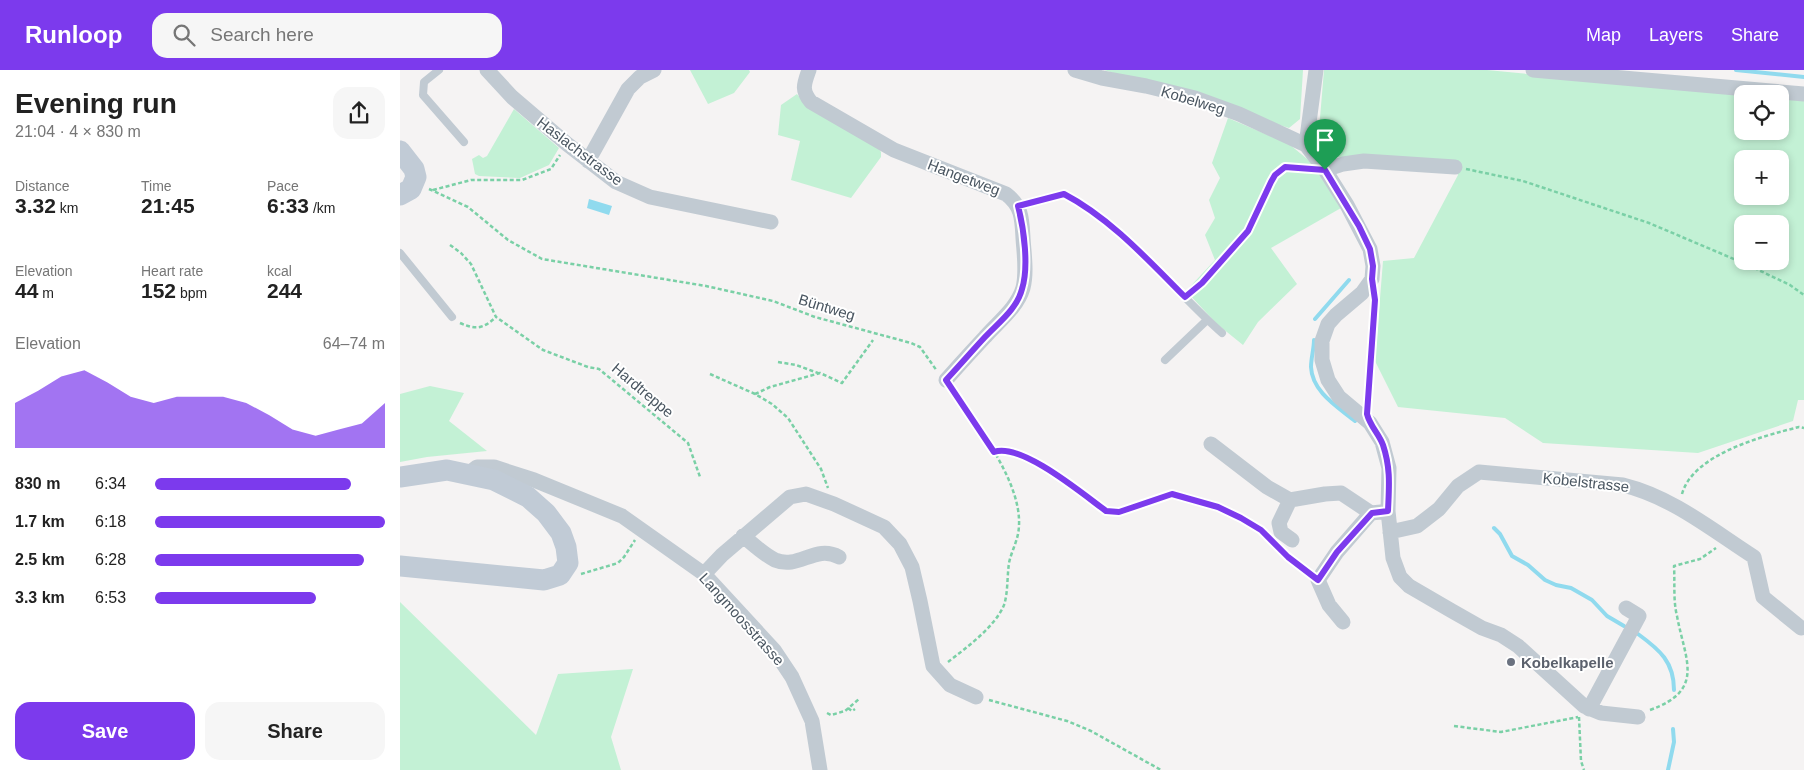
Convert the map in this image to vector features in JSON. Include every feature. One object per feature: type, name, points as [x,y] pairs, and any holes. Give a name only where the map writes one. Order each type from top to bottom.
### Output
[{"type":"street","points":[[588,161],[628,89],[640,77],[654,70]]},
{"type":"street","name":"Hangetweg","points":[[809,70],[803,86],[805,96],[811,102],[894,150],[1006,194],[1015,200],[1018,206]]},
{"type":"street","name":"Kobelweg","points":[[1075,70],[1102,78],[1195,98],[1239,114],[1306,146]]},
{"type":"street","points":[[1316,70],[1306,146],[1325,170],[1359,226],[1370,249],[1373,266],[1372,279],[1362,293],[1328,324],[1322,341],[1322,360],[1328,380],[1340,397],[1370,423],[1382,442],[1389,468],[1388,511],[1393,558],[1400,577],[1409,586],[1482,628],[1501,635],[1518,646],[1584,710],[1638,717]]},
{"type":"street","points":[[1533,70],[1804,94]]},
{"type":"street","name":"Haslachstrasse","points":[[491,72],[512,97],[567,144],[616,182],[650,197],[771,222]]},
{"type":"street","points":[[400,151],[414,170],[416,177],[411,189],[400,195]]},
{"type":"street","points":[[1325,170],[1343,164],[1364,161],[1455,167]]},
{"type":"street","points":[[946,380],[1005,317],[1018,300],[1023,289],[1022,223],[1018,206]]},
{"type":"street","points":[[1211,444],[1267,487],[1290,500],[1341,493],[1372,513],[1388,511]]},
{"type":"street","name":"Langmoosstrasse","points":[[468,474],[477,467],[494,467],[534,480],[622,516],[645,530],[704,574],[774,650],[792,678],[812,721],[820,770]]},
{"type":"street","points":[[400,477],[447,470],[494,480],[528,497],[546,513],[561,533],[566,547],[568,563],[560,575],[544,580],[400,566]]},
{"type":"street","name":"Kobelstrasse","points":[[1390,532],[1417,526],[1439,509],[1458,486],[1479,472],[1623,485],[1643,490],[1678,507],[1754,558],[1763,597],[1801,628]]},
{"type":"street","points":[[704,574],[722,554],[790,497],[806,494],[884,526],[900,544],[912,567],[933,666],[950,685],[976,697]]},
{"type":"street","points":[[1290,500],[1279,523],[1281,532],[1292,540]]},
{"type":"street","points":[[1343,622],[1328,604],[1318,580],[1337,552],[1372,513]]},
{"type":"street","points":[[743,536],[765,554],[776,560],[796,562],[824,552],[840,557]]},
{"type":"street","points":[[1584,710],[1639,616],[1626,608]]},
{"type":"lane","points":[[439,70],[424,82],[423,95],[464,142]]},
{"type":"lane","points":[[1018,206],[1064,194],[1079,202],[1128,241],[1222,333]]},
{"type":"lane","points":[[400,253],[452,317]]},
{"type":"lane","points":[[1165,360],[1207,320]]},
{"type":"path","name":"Büntweg","points":[[567,144],[551,169],[522,180],[471,180],[433,190],[468,207],[508,240],[542,259],[706,286],[773,301],[815,317],[920,347],[946,380],[994,452],[1008,479],[1018,508],[1018,534],[1012,550],[1004,604],[997,617],[967,647],[937,671]]},
{"type":"path","points":[[1185,297],[1202,283],[1248,231],[1275,175],[1285,167],[1325,170]]},
{"type":"path","points":[[1455,167],[1523,181],[1649,223],[1748,265],[1790,285],[1804,295]]},
{"type":"path","points":[[450,245],[471,264],[496,317],[486,326],[471,328],[458,323],[452,317]]},
{"type":"path","points":[[1370,423],[1367,414],[1375,300],[1372,279]]},
{"type":"path","name":"Hardtreppe","points":[[496,317],[543,350],[588,367],[599,369],[688,443],[700,477]]},
{"type":"path","points":[[778,362],[796,365],[842,383],[873,340]]},
{"type":"path","points":[[754,394],[770,387],[820,373]]},
{"type":"path","points":[[710,374],[772,404],[788,418],[821,469],[834,504]]},
{"type":"path","points":[[1678,507],[1684,486],[1697,471],[1717,456],[1733,448],[1776,433],[1799,427],[1804,428]]},
{"type":"path","points":[[994,452],[1001,449],[1029,457],[1106,511],[1119,512],[1172,494],[1218,507],[1241,518],[1261,530],[1268,537]]},
{"type":"path","points":[[560,575],[578,575],[618,563],[624,557],[631,544],[645,530]]},
{"type":"path","points":[[1638,717],[1642,713],[1666,703],[1678,694],[1686,685],[1689,676],[1685,649],[1676,615],[1674,566],[1700,559],[1728,540]]},
{"type":"path","points":[[1274,544],[1318,580]]},
{"type":"path","points":[[976,697],[1067,720],[1091,731],[1161,770]]},
{"type":"path","points":[[827,713],[831,714],[848,708],[859,699]]},
{"type":"path","points":[[848,708],[852,711],[855,709]]},
{"type":"path","points":[[1454,726],[1501,732],[1584,710],[1581,761],[1584,770]]},
{"type":"green space","points":[[690,70],[749,70],[750,72],[734,93],[708,104]]},
{"type":"green space","points":[[1104,70],[1303,70],[1300,119],[1289,128]]},
{"type":"green space","points":[[1324,70],[1487,70],[1734,94],[1734,140],[1789,140],[1789,99],[1804,101],[1804,400],[1798,400],[1793,421],[1698,453],[1543,443],[1505,418],[1398,407],[1375,361],[1383,261],[1414,258],[1458,175],[1457,163],[1341,158],[1324,153],[1318,142]]},
{"type":"green space","points":[[797,94],[804,103],[876,145],[881,152],[881,157],[851,198],[791,180],[800,141],[778,135],[781,105]]},
{"type":"green space","points":[[514,109],[559,148],[549,165],[520,178],[479,176],[475,174],[472,159],[479,155],[483,158],[487,156]]},
{"type":"green space","points":[[1228,118],[1289,144],[1312,163],[1341,208],[1271,248],[1297,284],[1258,322],[1243,345],[1217,324],[1186,291],[1215,260],[1205,235],[1215,218],[1209,200],[1220,178],[1212,163]]},
{"type":"green space","points":[[430,386],[464,393],[449,421],[487,451],[427,457],[400,462],[400,394]]},
{"type":"green space","points":[[400,602],[536,735],[558,674],[633,669],[611,737],[621,770],[400,770]]},
{"type":"water","points":[[589,199],[612,206],[609,215],[587,208]]},
{"type":"waterway","points":[[1736,70],[1804,77]]},
{"type":"waterway","points":[[1315,319],[1349,280]]},
{"type":"waterway","points":[[1314,340],[1311,367],[1312,376],[1316,384],[1327,398],[1355,421]]},
{"type":"waterway","points":[[1494,528],[1500,534],[1512,556],[1528,565],[1545,580],[1556,585],[1571,588],[1592,600],[1607,616],[1624,626]]},
{"type":"waterway","points":[[1638,634],[1659,651],[1668,664],[1674,690]]},
{"type":"waterway","points":[[1668,770],[1674,742],[1673,729]]},
{"type":"place","name":"Kobelkapelle","points":[[1511,662]]},
{"type":"route","points":[[1285,167],[1325,170],[1359,226],[1370,249],[1375,300],[1367,414],[1370,423],[1382,442],[1389,468],[1388,511],[1372,513],[1337,552],[1318,580],[1288,557],[1261,530],[1218,507],[1172,494],[1119,512],[1106,511],[1029,457],[1001,449],[994,452],[946,380],[1005,317],[1018,300],[1023,289],[1022,223],[1018,206],[1064,194],[1079,202],[1128,241],[1185,297],[1202,283],[1248,231],[1275,175],[1285,167]]}]
